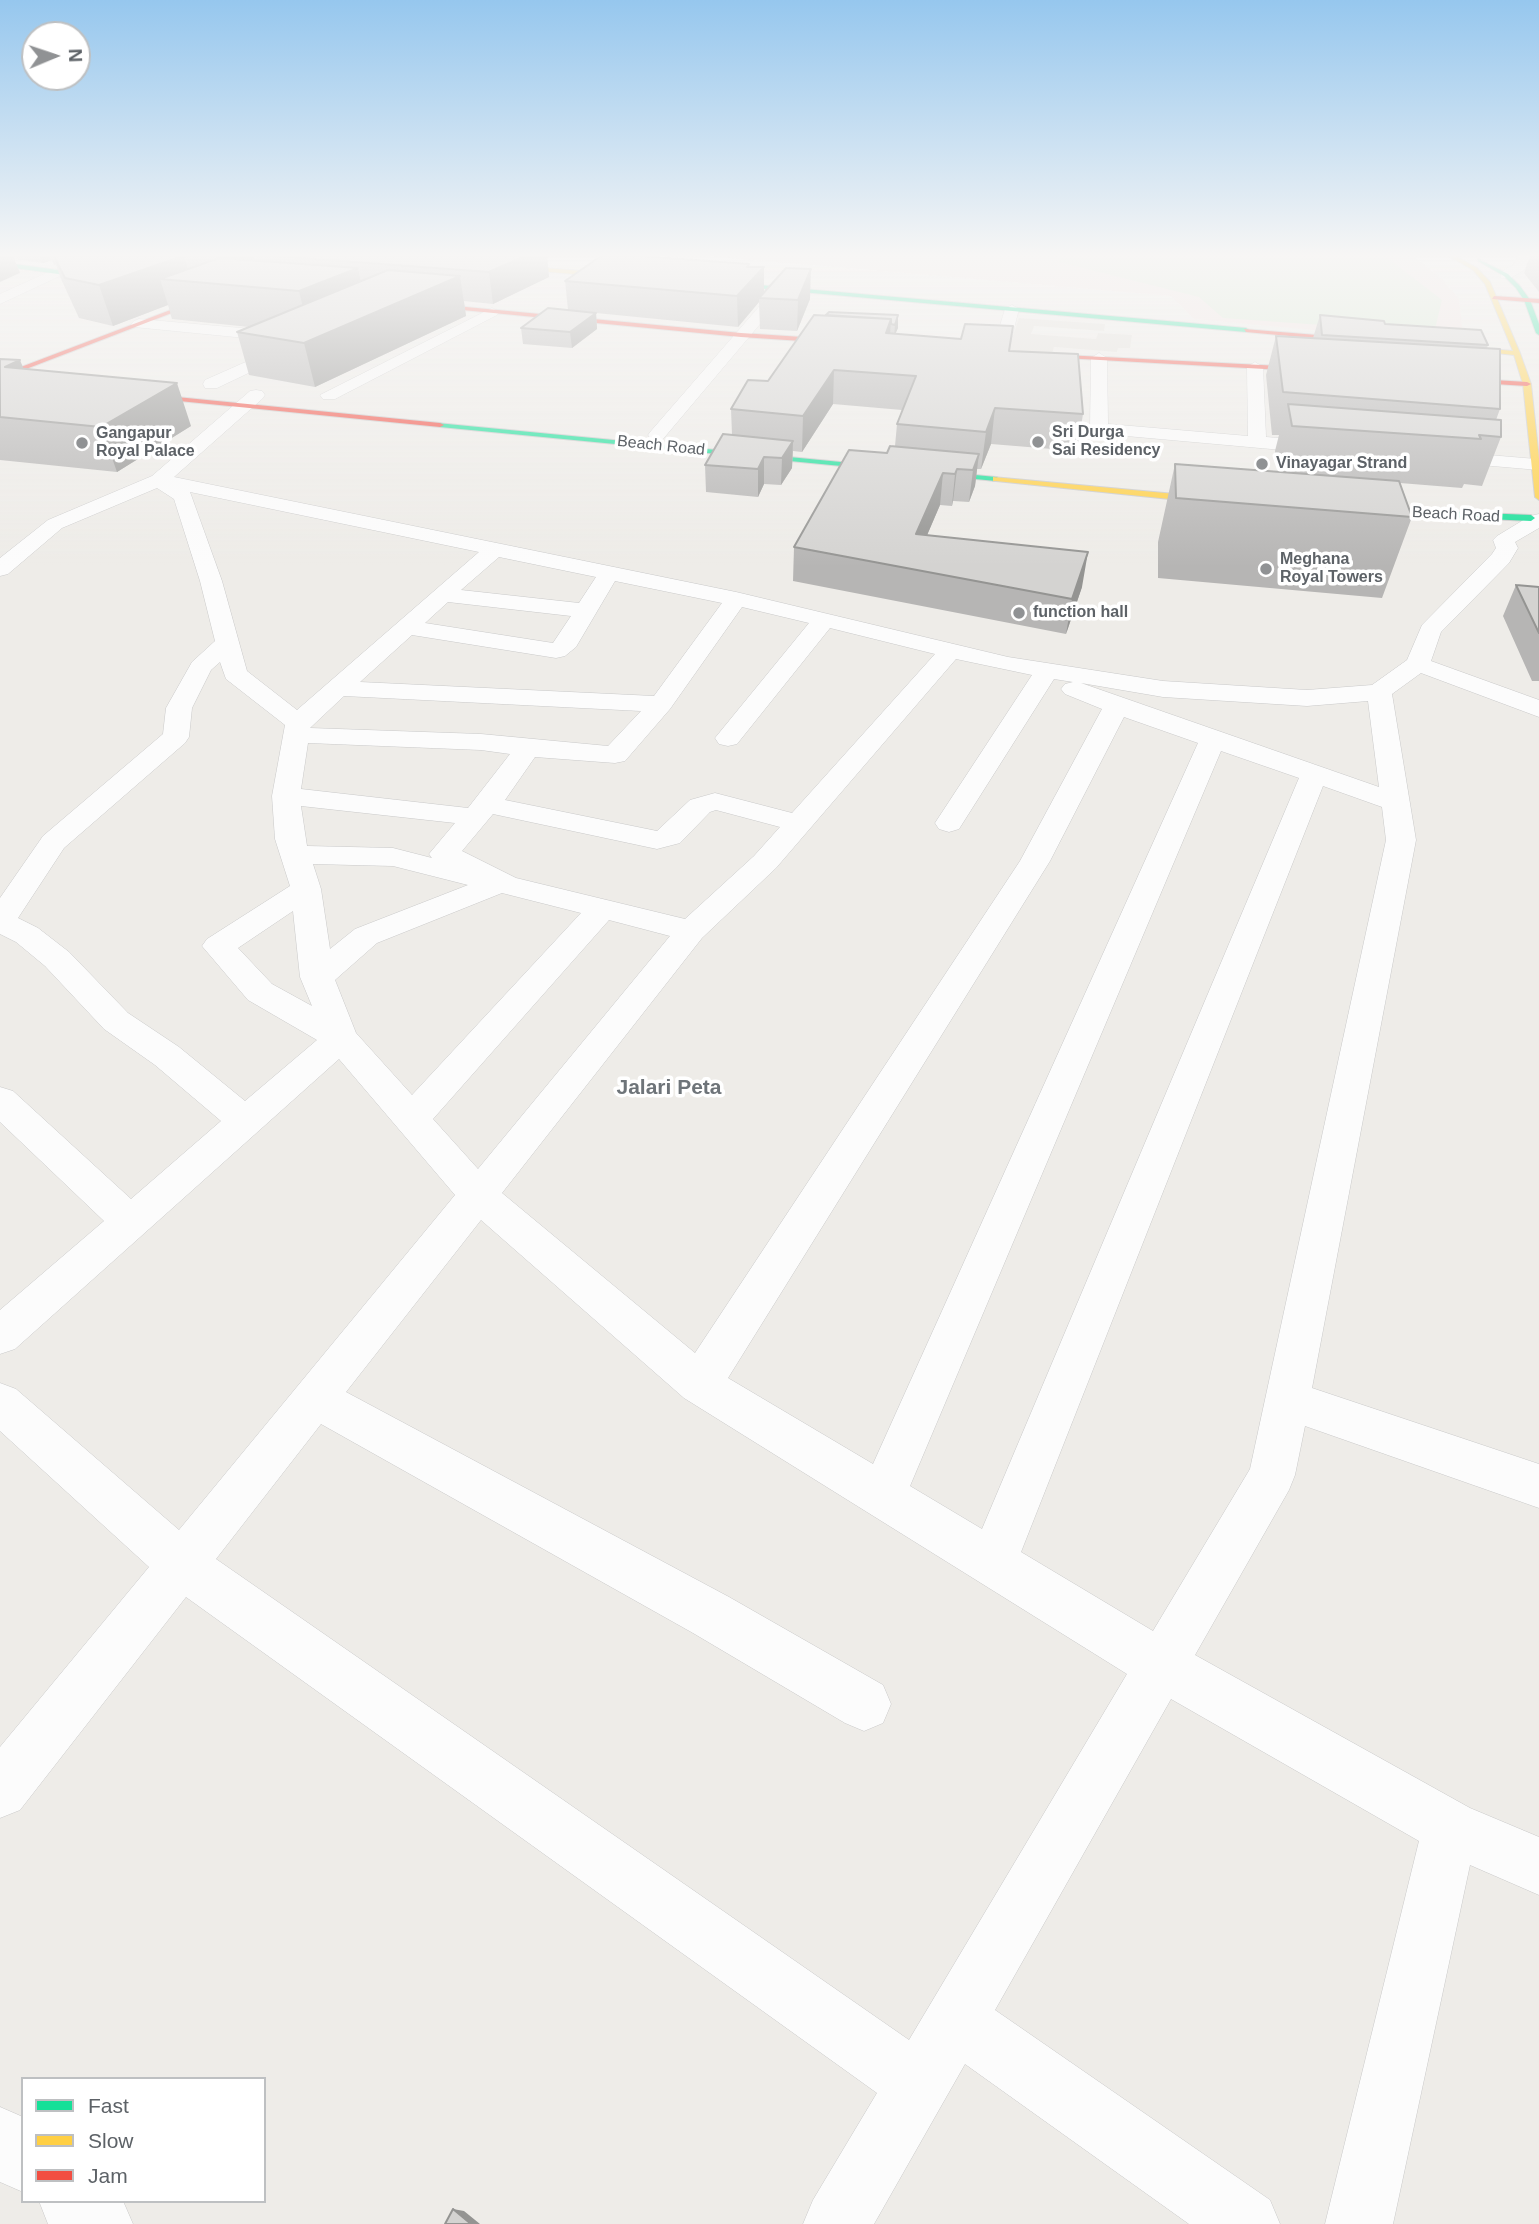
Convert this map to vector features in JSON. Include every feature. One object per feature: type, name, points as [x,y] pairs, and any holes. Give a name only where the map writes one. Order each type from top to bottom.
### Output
[{"type":"main road","points":[[0,369],[22,377],[60,360]]},
{"type":"main road","points":[[1129,360],[1255,367],[1262,360]]},
{"type":"main road","points":[[1299,360],[1332,371]]},
{"type":"main road","points":[[1519,360],[1527,384],[1536,465],[1537,515]]},
{"type":"main road","points":[[0,379],[58,374]]},
{"type":"main road","points":[[1430,378],[1527,384]]},
{"type":"main road","name":"Beach Road","points":[[108,392],[249,400],[1229,496],[344,401],[249,400],[124,381]]},
{"type":"main road","name":"Beach Road","points":[[1522,500],[1537,515],[1345,503],[1516,506],[1522,500]]},
{"type":"street","points":[[211,384],[264,360]]},
{"type":"street","points":[[329,395],[398,360]]},
{"type":"street","points":[[657,435],[720,360]]},
{"type":"street","points":[[1098,360],[1099,429],[1339,449]]},
{"type":"street","points":[[1255,367],[1257,442]]},
{"type":"street","points":[[0,569],[55,524],[159,480],[249,400]]},
{"type":"street","points":[[1421,456],[1536,465]]},
{"type":"street","points":[[159,480],[736,599],[823,622],[1008,664],[1163,689],[1307,698],[1379,692],[1418,664],[1430,631],[1501,558],[1507,548],[1523,545],[1537,515]]},
{"type":"street","points":[[159,480],[183,496],[228,641],[235,674],[297,729],[615,755],[661,704],[736,599]]},
{"type":"street","points":[[341,1038],[317,977],[301,872],[290,839],[286,796],[297,729],[337,688],[495,549]]},
{"type":"street","points":[[406,628],[556,651],[564,647],[610,573]]},
{"type":"street","points":[[443,595],[586,611]]},
{"type":"street","points":[[728,738],[823,622]]},
{"type":"street","points":[[228,641],[201,667],[179,708],[176,737],[53,842],[0,921],[27,935],[57,959],[116,1021],[167,1056],[245,1121]]},
{"type":"street","points":[[0,1790],[691,931],[765,862],[951,650]]},
{"type":"street","points":[[1008,664],[1117,706],[1396,802]]},
{"type":"street","points":[[1418,664],[1539,709]]},
{"type":"street","points":[[950,823],[1042,677]]},
{"type":"street","points":[[337,688],[661,704]]},
{"type":"street","points":[[837,2224],[1272,1475],[1401,840],[1379,692]]},
{"type":"street","points":[[700,1384],[1035,862],[1117,706]]},
{"type":"street","points":[[883,1494],[1213,738]]},
{"type":"street","points":[[503,882],[444,854],[481,811],[527,747]]},
{"type":"street","points":[[993,1560],[1315,774]]},
{"type":"street","points":[[286,796],[481,811],[657,841],[670,837],[700,806],[715,801],[800,824]]},
{"type":"street","points":[[691,931],[503,882],[393,857],[301,872],[218,946],[260,992],[341,1038],[478,1195],[700,1384],[993,1560],[1161,1665],[1450,1828],[1539,1866]]},
{"type":"street","points":[[317,977],[366,936],[503,882]]},
{"type":"street","points":[[412,1119],[603,908]]},
{"type":"street","points":[[0,1336],[341,1038]]},
{"type":"street","points":[[0,1100],[130,1222]]},
{"type":"street","points":[[315,1398],[699,1609],[864,1704]]},
{"type":"street","points":[[1287,1400],[1539,1486]]},
{"type":"street","points":[[0,1403],[182,1564],[918,2084]]},
{"type":"street","points":[[1359,2224],[1450,1828]]},
{"type":"street","points":[[956,2020],[1246,2224]]},
{"type":"street","points":[[0,2140],[21,2157]]},
{"type":"street","points":[[74,2203],[99,2224]]},
{"type":"building","points":[[0,360],[20,360],[5,367],[177,383],[101,427],[0,417]]},
{"type":"building","points":[[783,360],[1078,360],[1083,414],[995,408],[986,432],[897,424],[916,376],[834,370],[803,416],[731,409],[748,380],[768,381]]},
{"type":"building","points":[[1279,360],[1500,360],[1500,409],[1283,392]]},
{"type":"building","points":[[1288,404],[1501,420],[1501,437],[1479,435],[1481,439],[1292,426]]},
{"type":"building","points":[[723,434],[793,441],[782,458],[764,457],[758,469],[705,465]]},
{"type":"building","points":[[890,446],[979,454],[973,470],[957,469],[955,474],[943,473],[916,534],[1088,552],[1072,599],[794,547],[849,450],[887,453]]},
{"type":"building","points":[[1175,464],[1399,481],[1412,517],[1176,498]]},
{"type":"building","points":[[1516,585],[1539,587],[1539,633]]},
{"type":"building","points":[[453,2209],[471,2224],[445,2224]]},
{"type":"traffic: fast","points":[[440,425],[996,479]]},
{"type":"traffic: fast","points":[[1359,510],[1531,518]]},
{"type":"traffic: slow","points":[[1519,360],[1527,384],[1539,497]]},
{"type":"traffic: slow","points":[[996,479],[1218,501]]},
{"type":"traffic: jam","points":[[0,377],[45,360]]},
{"type":"traffic: jam","points":[[1133,360],[1320,370]]},
{"type":"traffic: jam","points":[[1446,379],[1527,384]]},
{"type":"traffic: jam","points":[[129,394],[440,425]]},
{"type":"place","name":"Sri Durga Sai Residency","points":[[1038,442]]},
{"type":"place","name":"Gangapur Royal Palace","points":[[82,443]]},
{"type":"place","name":"Vinayagar Strand","points":[[1262,464]]},
{"type":"place","name":"Meghana Royal Towers","points":[[1266,569]]},
{"type":"place","name":"function hall","points":[[1019,613]]},
{"type":"district","name":"Jalari Peta","points":[[669,1088]]}]
